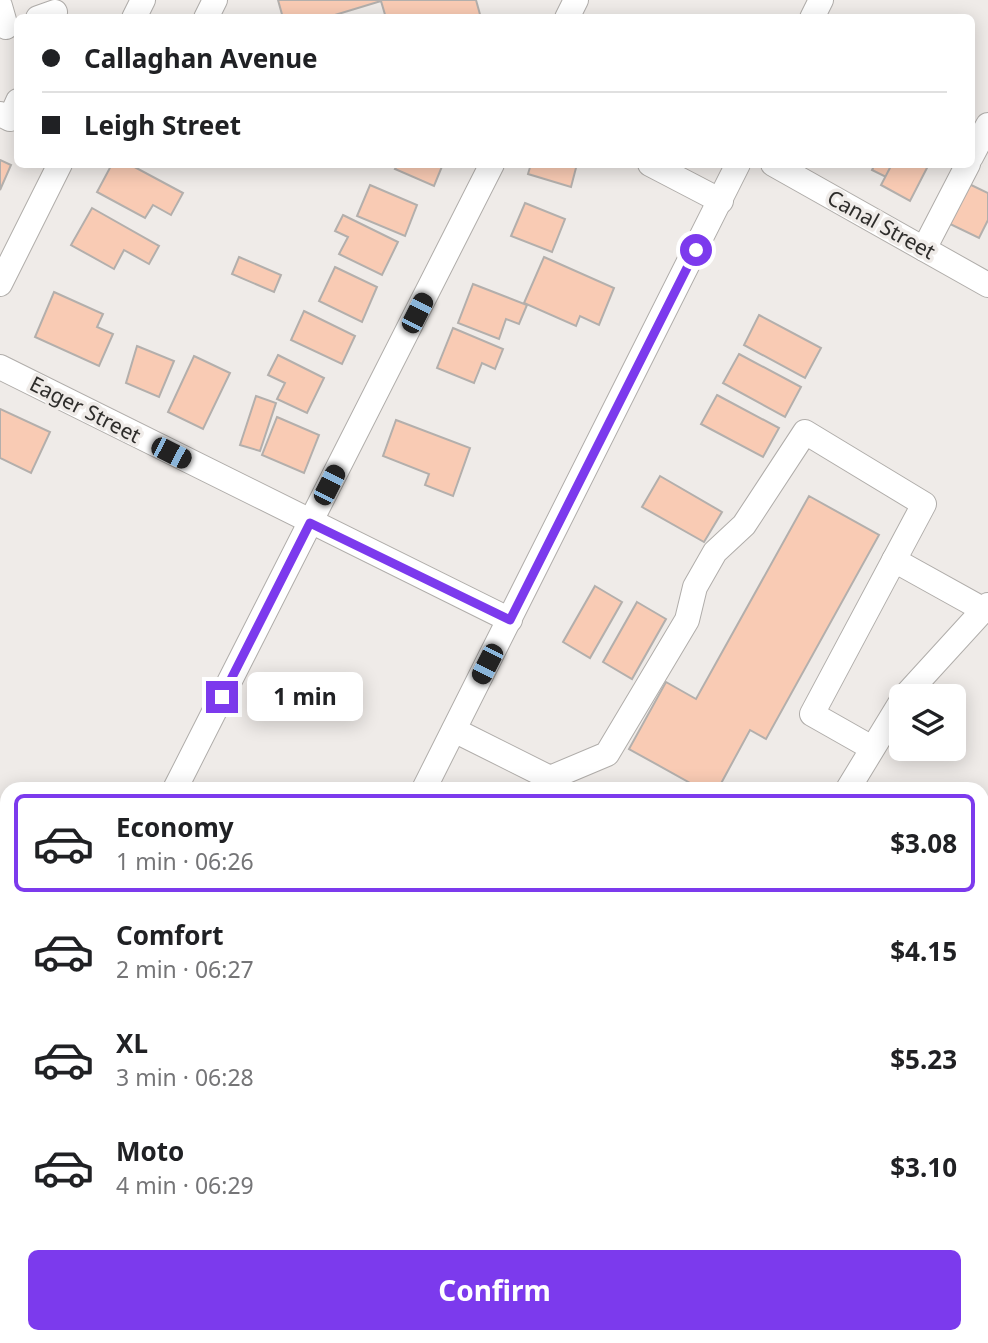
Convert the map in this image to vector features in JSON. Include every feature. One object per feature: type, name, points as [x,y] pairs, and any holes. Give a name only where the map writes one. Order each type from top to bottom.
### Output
[{"type":"street","points":[[0,114],[10,118],[14,110]]},
{"type":"street","points":[[975,149],[988,125]]},
{"type":"street","points":[[0,284],[58,168]]},
{"type":"street","points":[[179,782],[490,168]]},
{"type":"street","points":[[658,168],[721,201]]},
{"type":"street","points":[[428,782],[736,168]]},
{"type":"street","name":"Canal Street","points":[[781,168],[988,285]]},
{"type":"street","points":[[924,249],[966,168]]},
{"type":"street","name":"Eager Street","points":[[0,367],[510,620]]},
{"type":"street","points":[[454,730],[478,739],[550,778],[607,754],[687,620],[695,587],[715,552],[744,525],[805,432],[924,504],[812,714],[872,748]]},
{"type":"street","points":[[894,560],[986,607],[916,684]]},
{"type":"street","points":[[853,782],[889,721]]},
{"type":"building","points":[[278,0],[476,0],[480,14],[385,14],[381,1],[338,14],[282,14]]},
{"type":"building","points":[[0,160],[11,165],[0,190]]},
{"type":"building","points":[[110,168],[136,168],[183,193],[171,215],[153,205],[145,218],[97,192]]},
{"type":"building","points":[[396,168],[441,168],[434,186]]},
{"type":"building","points":[[530,168],[576,168],[571,187],[528,174]]},
{"type":"building","points":[[873,168],[890,168],[886,177],[872,170]]},
{"type":"building","points":[[890,168],[927,168],[910,201],[881,185]]},
{"type":"building","points":[[967,183],[988,193],[988,220],[979,238],[948,223]]},
{"type":"building","points":[[370,185],[417,205],[405,236],[357,216]]},
{"type":"building","points":[[525,203],[565,219],[552,252],[511,236]]},
{"type":"building","points":[[92,208],[159,246],[149,264],[124,250],[114,269],[71,245]]},
{"type":"building","points":[[343,215],[398,242],[382,275],[339,254],[348,237],[335,231]]},
{"type":"building","points":[[239,257],[281,275],[274,292],[232,274]]},
{"type":"building","points":[[544,257],[614,288],[599,325],[580,316],[576,326],[524,303]]},
{"type":"building","points":[[335,267],[377,287],[362,322],[319,301]]},
{"type":"building","points":[[473,284],[527,305],[519,324],[506,319],[499,339],[458,323]]},
{"type":"building","points":[[54,292],[103,314],[97,327],[113,334],[99,366],[35,337]]},
{"type":"building","points":[[304,311],[355,336],[342,364],[291,340]]},
{"type":"building","points":[[759,315],[821,348],[805,378],[744,345]]},
{"type":"building","points":[[453,328],[503,349],[495,369],[482,363],[474,383],[437,368]]},
{"type":"building","points":[[137,346],[174,361],[159,397],[126,383]]},
{"type":"building","points":[[739,354],[801,387],[785,417],[723,383]]},
{"type":"building","points":[[278,355],[324,378],[307,413],[277,399],[285,383],[268,375]]},
{"type":"building","points":[[194,356],[230,373],[203,429],[168,412]]},
{"type":"building","points":[[717,395],[779,428],[763,457],[701,424]]},
{"type":"building","points":[[256,396],[276,403],[260,451],[240,445]]},
{"type":"building","points":[[0,409],[50,432],[31,473],[0,458]]},
{"type":"building","points":[[277,417],[319,435],[304,473],[262,455]]},
{"type":"building","points":[[396,420],[470,448],[453,496],[425,485],[429,474],[383,456]]},
{"type":"building","points":[[660,476],[722,512],[704,542],[642,507]]},
{"type":"building","points":[[809,496],[879,535],[766,739],[750,730],[722,782],[688,782],[629,749],[666,682],[696,699]]},
{"type":"building","points":[[595,586],[622,602],[590,658],[563,642]]},
{"type":"building","points":[[637,602],[666,619],[632,679],[603,662]]},
{"type":"route","points":[[222,697],[310,523],[510,620],[696,250]]}]
